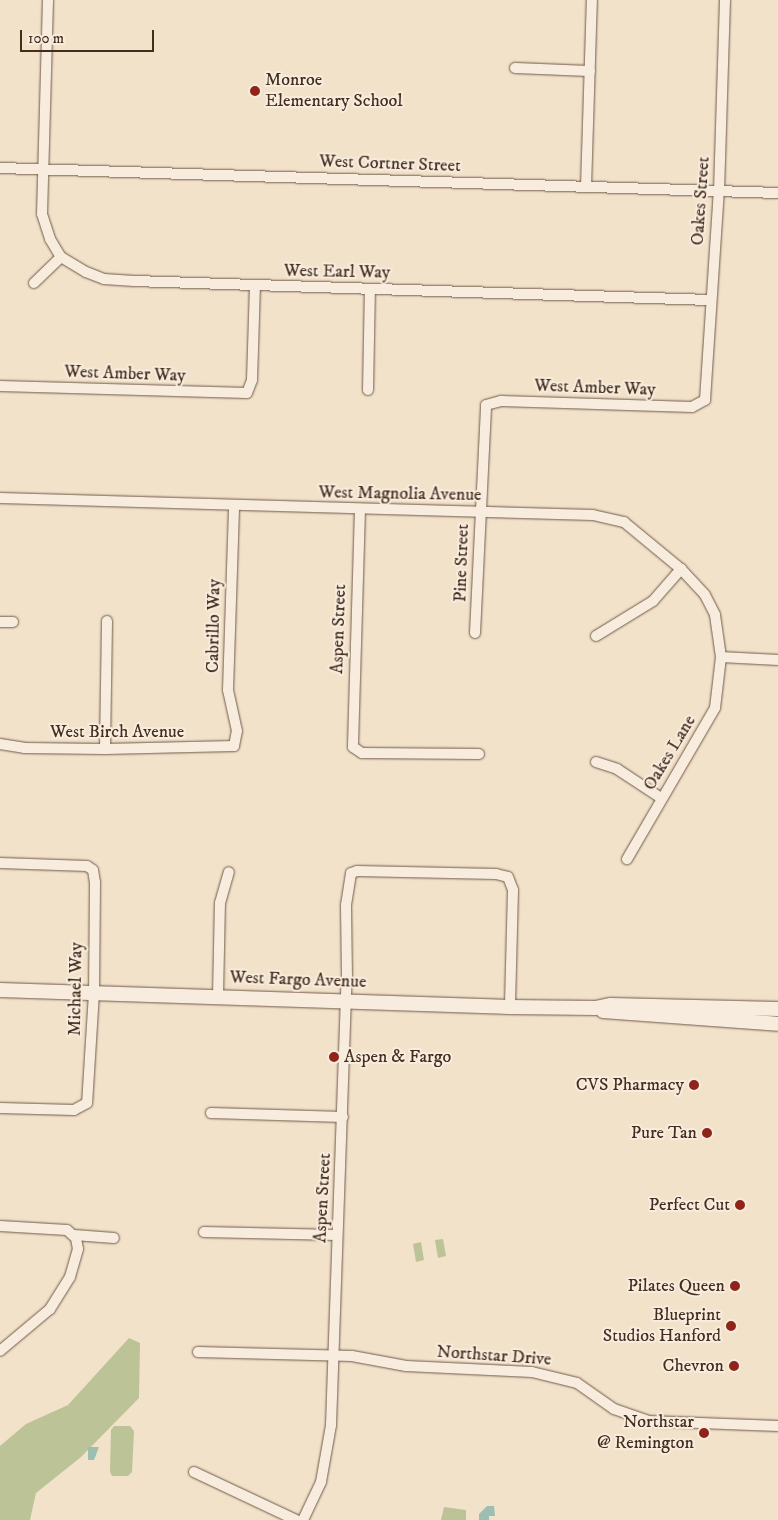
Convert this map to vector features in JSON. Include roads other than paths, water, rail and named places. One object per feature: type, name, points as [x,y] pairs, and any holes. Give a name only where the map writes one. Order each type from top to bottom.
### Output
[{"type":"main road","name":"West Fargo Avenue","points":[[0,990],[510,1006],[595,1008],[611,1004],[778,1009]]},
{"type":"main road","name":"West Fargo Avenue","points":[[595,1008],[608,1013],[658,1018],[778,1024]]},
{"type":"street","points":[[34,283],[62,258],[50,239],[42,214],[48,0]]},
{"type":"street","points":[[586,187],[592,0]]},
{"type":"street","name":"Oakes Street","points":[[703,402],[708,392],[710,300],[719,191],[725,0]]},
{"type":"street","points":[[515,68],[590,71]]},
{"type":"street","name":"West Cortner Street","points":[[0,168],[778,193]]},
{"type":"street","name":"West Earl Way","points":[[62,258],[104,279],[255,286],[710,300]]},
{"type":"street","name":"West Amber Way","points":[[0,386],[238,394],[249,391],[252,380],[255,286]]},
{"type":"street","points":[[368,390],[370,289]]},
{"type":"street","name":"West Amber Way","points":[[486,405],[501,401],[686,407],[703,402]]},
{"type":"street","name":"Pine Street","points":[[475,633],[486,405]]},
{"type":"street","name":"West Magnolia Avenue","points":[[0,498],[613,517],[624,522],[681,569],[711,605],[717,625],[721,657]]},
{"type":"street","name":"Cabrillo Way","points":[[234,505],[228,690],[237,730],[234,746]]},
{"type":"street","name":"Aspen Street","points":[[360,509],[352,741],[355,750],[362,753],[479,754]]},
{"type":"street","points":[[596,636],[653,601],[681,569]]},
{"type":"street","points":[[105,749],[107,621]]},
{"type":"street","points":[[0,622],[13,622]]},
{"type":"street","points":[[721,657],[778,660]]},
{"type":"street","name":"Oakes Lane","points":[[627,859],[715,708],[721,657]]},
{"type":"street","name":"West Birch Avenue","points":[[0,744],[24,748],[105,749],[234,746]]},
{"type":"street","points":[[596,762],[617,769],[661,798]]},
{"type":"street","name":"Michael Way","points":[[0,863],[87,866],[93,870],[94,993],[88,1098],[84,1107],[0,1108]]},
{"type":"street","name":"Aspen Street","points":[[303,1520],[321,1482],[326,1459],[334,1356],[337,1235],[343,1117],[346,905],[351,873],[357,871],[496,874],[508,877],[513,890],[510,1006]]},
{"type":"street","points":[[218,996],[219,908],[228,872]]},
{"type":"street","points":[[211,1113],[343,1117]]},
{"type":"street","points":[[0,1226],[56,1228],[74,1235],[114,1238]]},
{"type":"street","points":[[204,1232],[337,1235]]},
{"type":"street","points":[[0,1351],[50,1309],[67,1283],[78,1249],[74,1235]]},
{"type":"street","name":"Northstar Drive","points":[[198,1352],[370,1358],[413,1367],[556,1376],[577,1383],[614,1409],[648,1421],[778,1426]]},
{"type":"street","points":[[194,1472],[296,1520]]},
{"type":"place","name":"Monroe Elementary School","points":[[255,91]]},
{"type":"place","name":"Aspen & Fargo","points":[[334,1057]]},
{"type":"place","name":"CVS Pharmacy","points":[[694,1085]]},
{"type":"place","name":"Pure Tan","points":[[707,1133]]},
{"type":"place","name":"Perfect Cut","points":[[740,1205]]},
{"type":"place","name":"Pilates Queen","points":[[735,1286]]},
{"type":"place","name":"Blueprint Studios Hanford","points":[[731,1326]]},
{"type":"place","name":"Chevron","points":[[734,1366]]},
{"type":"place","name":"Northstar @ Remington","points":[[704,1433]]}]
